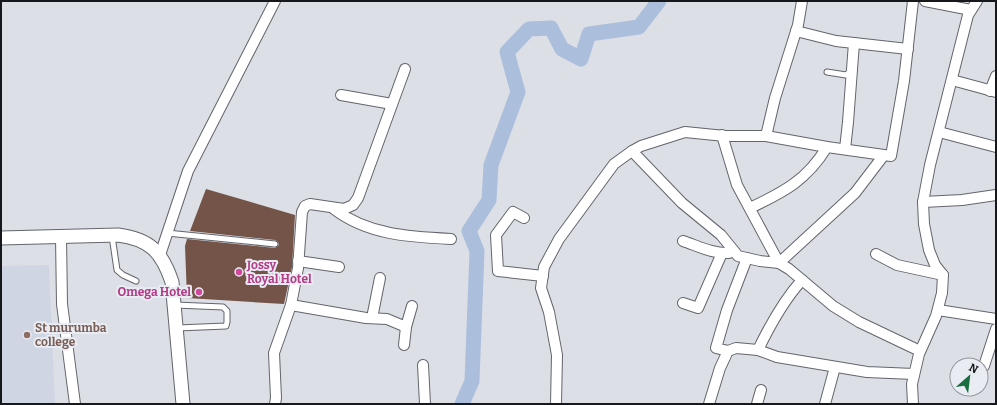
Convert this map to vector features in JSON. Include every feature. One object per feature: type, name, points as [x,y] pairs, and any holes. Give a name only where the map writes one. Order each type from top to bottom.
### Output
[{"type":"street","points":[[160,255],[188,171],[275,1]]},
{"type":"street","points":[[766,136],[775,98],[796,31],[802,1]]},
{"type":"street","points":[[556,404],[557,355],[549,312],[541,288],[544,267],[559,239],[614,164],[641,146],[685,132],[766,136],[827,147],[891,156],[904,82],[913,1]]},
{"type":"street","points":[[925,1],[945,3],[971,10]]},
{"type":"street","points":[[913,404],[912,384],[914,374],[920,351],[938,310],[942,294],[943,275],[935,265],[929,250],[924,224],[923,202],[930,165],[968,15],[977,1]]},
{"type":"street","points":[[796,31],[836,41],[908,48]]},
{"type":"street","points":[[845,149],[854,43]]},
{"type":"street","points":[[275,404],[274,353],[291,305],[298,261],[302,212],[305,206],[310,204],[344,210],[353,205],[358,198],[405,69]]},
{"type":"street","points":[[952,80],[993,92],[996,76]]},
{"type":"street","points":[[342,95],[392,104]]},
{"type":"street","points":[[939,132],[996,147]]},
{"type":"street","points":[[722,135],[737,185],[779,263]]},
{"type":"street","points":[[750,208],[795,184],[819,161],[827,147]]},
{"type":"street","points":[[632,151],[682,203],[721,235],[738,256],[779,263],[789,269],[833,306],[853,318],[920,351]]},
{"type":"street","points":[[779,263],[855,193],[884,155]]},
{"type":"street","points":[[923,202],[962,200],[996,195]]},
{"type":"street","points":[[333,208],[342,215],[373,229],[405,236],[451,239]]},
{"type":"street","points":[[524,218],[513,212],[496,235],[498,271],[543,276]]},
{"type":"street","points":[[1,238],[111,235],[132,237],[146,243],[160,255],[172,282],[183,404]]},
{"type":"street","points":[[61,237],[62,304],[75,404]]},
{"type":"street","points":[[683,241],[722,253],[735,253]]},
{"type":"street","points":[[683,303],[698,308],[722,253]]},
{"type":"street","points":[[876,254],[897,265],[943,275]]},
{"type":"street","points":[[747,258],[727,310],[716,348],[728,351],[736,348],[758,350],[776,357],[867,372],[914,374]]},
{"type":"street","points":[[298,261],[339,267]]},
{"type":"street","points":[[372,318],[380,278]]},
{"type":"street","points":[[758,350],[772,322],[786,300],[802,280]]},
{"type":"street","points":[[291,305],[387,319],[406,327]]},
{"type":"street","points":[[404,345],[406,327],[412,306]]},
{"type":"street","points":[[938,310],[996,319]]},
{"type":"street","points":[[987,357],[996,330]]},
{"type":"street","points":[[709,404],[720,368],[728,351]]},
{"type":"street","points":[[423,365],[424,404]]},
{"type":"street","points":[[825,404],[835,367]]},
{"type":"street","points":[[757,404],[761,390]]},
{"type":"lane","points":[[827,72],[846,75],[852,70]]},
{"type":"lane","points":[[167,233],[275,244]]},
{"type":"lane","points":[[111,235],[117,270],[123,275],[136,281]]},
{"type":"lane","points":[[174,304],[223,307],[228,311],[226,326],[176,328]]},
{"type":"shaded area","name":"St murumba college","points":[[49,265],[55,404],[1,404],[1,266]]},
{"type":"building","name":"Jossy Royal Hotel","points":[[206,189],[295,215],[292,267],[284,304],[187,298],[185,246],[187,239],[275,248],[279,245],[275,240],[190,231]]},
{"type":"waterway","points":[[462,404],[472,381],[477,251],[469,231],[489,200],[491,165],[518,92],[507,52],[529,29],[551,28],[562,49],[581,59],[589,34],[639,27],[659,1]]},
{"type":"place","name":"Jossy Royal Hotel","points":[[239,272]]},
{"type":"place","name":"Omega Hotel","points":[[199,292]]},
{"type":"place","name":"St murumba college","points":[[27,335]]}]
